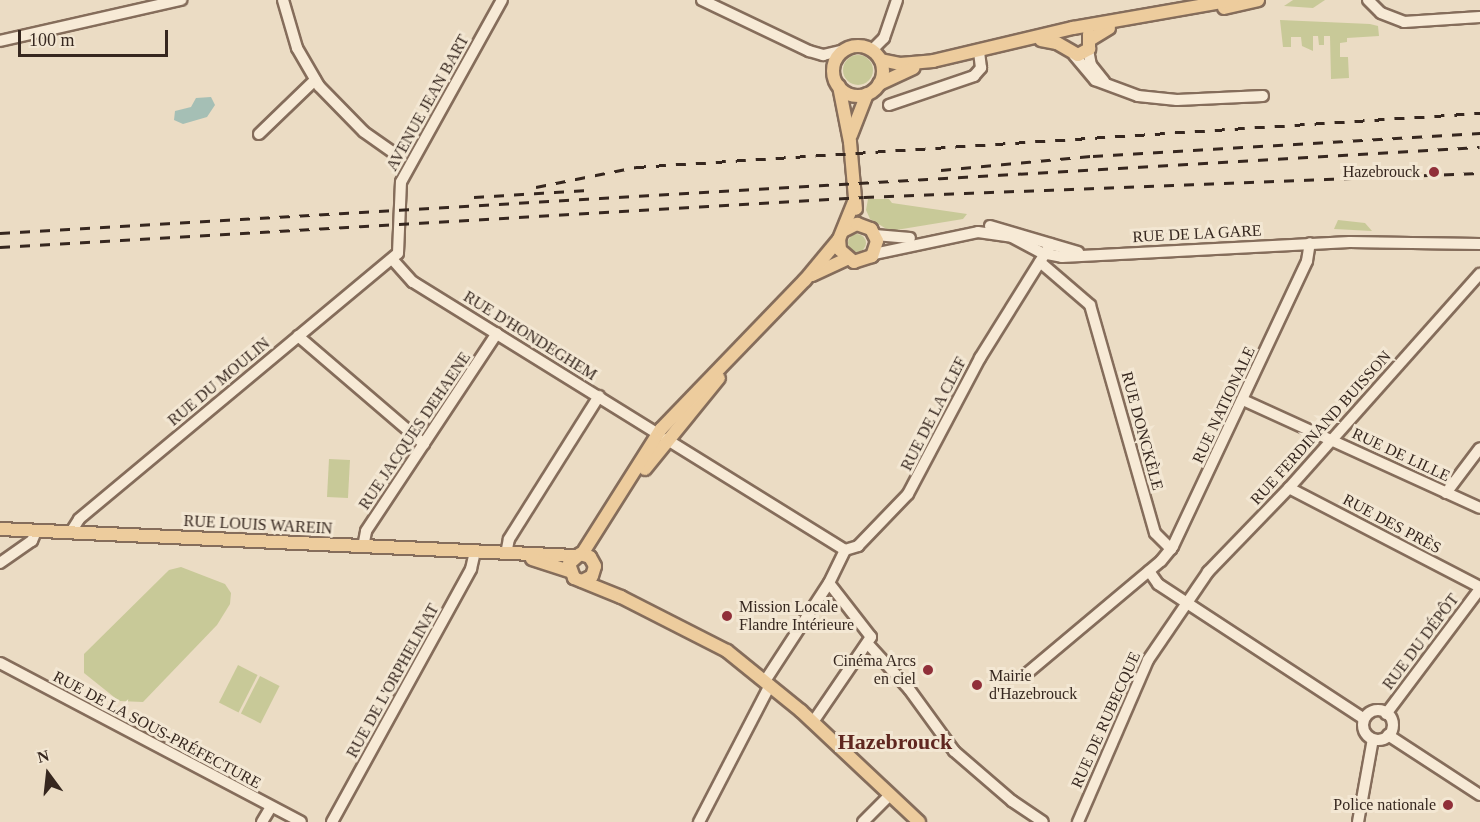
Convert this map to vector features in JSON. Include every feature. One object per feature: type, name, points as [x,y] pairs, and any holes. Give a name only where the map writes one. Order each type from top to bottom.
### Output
[{"type":"main road","points":[[881,60],[900,64],[933,61],[1076,29],[1233,0]]},
{"type":"main road","points":[[1034,40],[1051,41],[1069,51],[1089,45],[1106,28],[1258,0]]},
{"type":"main road","points":[[1076,29],[1089,45]]},
{"type":"main road","points":[[1069,51],[1064,38],[1076,29]]},
{"type":"main road","points":[[805,280],[846,259],[861,262],[874,254],[875,235],[864,225],[854,202],[850,142],[834,66],[845,50],[858,46],[872,50],[881,60],[883,74],[879,84]]},
{"type":"main road","points":[[850,142],[867,94],[879,84],[933,61]]},
{"type":"main road","points":[[839,86],[853,95],[867,94]]},
{"type":"main road","points":[[846,259],[840,250],[841,235],[854,202]]},
{"type":"main road","points":[[864,225],[853,225],[841,235],[805,280],[662,437],[569,571],[582,581],[621,597],[722,648],[768,683],[813,722],[919,822]]},
{"type":"main road","points":[[582,581],[590,578],[603,536],[662,437]]},
{"type":"main road","name":"RUE LOUIS WAREIN","points":[[0,529],[510,554],[578,555]]},
{"type":"main road","name":"RUE LOUIS WAREIN","points":[[510,554],[569,571]]},
{"type":"main road","points":[[578,555],[595,565],[621,597]]},
{"type":"street","points":[[0,41],[181,0]]},
{"type":"street","points":[[283,0],[292,36],[315,80],[364,132],[401,158]]},
{"type":"street","name":"AVENUE JEAN BART","points":[[392,259],[400,246],[402,180],[502,0]]},
{"type":"street","points":[[702,0],[808,51],[827,55],[845,50]]},
{"type":"street","points":[[872,50],[884,38],[897,0]]},
{"type":"street","points":[[1368,0],[1381,13],[1404,22],[1480,17]]},
{"type":"street","points":[[1089,45],[1094,69],[1108,86]]},
{"type":"street","points":[[1069,51],[1090,76],[1108,86],[1167,100],[1263,96]]},
{"type":"street","points":[[889,105],[974,76],[981,68],[979,52]]},
{"type":"street","points":[[259,134],[315,80]]},
{"type":"street","points":[[875,235],[899,240],[988,226],[1015,230],[1045,253]]},
{"type":"street","points":[[874,254],[978,232],[1012,237],[1045,253]]},
{"type":"street","name":"RUE DE LA GARE","points":[[1045,253],[1084,254],[1310,243],[1480,244]]},
{"type":"street","name":"RUE NATIONALE","points":[[1025,675],[1149,572],[1172,549],[1309,258],[1310,243]]},
{"type":"street","name":"RUE DONCKÈLE","points":[[1045,253],[1086,299],[1093,314],[1155,533],[1172,549]]},
{"type":"street","name":"RUE DE LA CLEF","points":[[845,549],[855,548],[866,539],[908,494],[980,358],[1045,253]]},
{"type":"street","name":"RUE D'HONDEGHEM","points":[[392,259],[408,279],[845,549]]},
{"type":"street","name":"RUE DU MOULIN","points":[[71,532],[76,521],[392,259]]},
{"type":"street","name":"RUE FERDINAND BUISSON","points":[[1186,602],[1217,560],[1289,488],[1480,274]]},
{"type":"street","name":"RUE JACQUES DEHAENE","points":[[363,547],[366,531],[497,333]]},
{"type":"street","points":[[298,336],[424,444]]},
{"type":"street","points":[[510,554],[509,539],[600,396]]},
{"type":"street","name":"RUE DE LILLE","points":[[1243,400],[1333,439],[1480,508]]},
{"type":"street","points":[[1446,493],[1480,448]]},
{"type":"street","name":"RUE DES PRÈS","points":[[1289,488],[1480,588]]},
{"type":"street","points":[[0,563],[30,543],[36,531]]},
{"type":"street","points":[[699,822],[768,683],[829,583],[845,549]]},
{"type":"street","name":"RUE DE L'ORPHELINAT","points":[[332,822],[471,569],[475,552]]},
{"type":"street","points":[[1149,572],[1158,584],[1364,719]]},
{"type":"street","points":[[813,722],[868,644],[869,630],[829,583]]},
{"type":"street","name":"RUE DU DÉPÔT","points":[[1386,714],[1480,588]]},
{"type":"street","name":"RUE DE RUBECQUE","points":[[1078,822],[1142,673],[1186,602]]},
{"type":"street","points":[[868,644],[909,689],[948,745],[1024,817],[1043,822]]},
{"type":"street","name":"RUE DE LA SOUS-PRÉFECTURE","points":[[0,663],[301,822]]},
{"type":"street","points":[[1364,719],[1374,711],[1386,714],[1392,723],[1388,735]]},
{"type":"street","points":[[1364,719],[1364,730],[1373,739]]},
{"type":"street","points":[[1373,739],[1388,735],[1480,795]]},
{"type":"street","points":[[1358,822],[1373,739]]},
{"type":"street","points":[[863,822],[889,795]]},
{"type":"street","points":[[262,822],[271,807]]},
{"type":"green space","points":[[1293,0],[1325,0],[1313,8],[1284,6]]},
{"type":"green space","points":[[1280,20],[1370,24],[1378,26],[1379,36],[1347,38],[1347,42],[1340,43],[1340,57],[1348,57],[1349,78],[1331,79],[1330,36],[1324,36],[1324,45],[1319,45],[1318,36],[1313,36],[1313,51],[1302,46],[1301,37],[1291,37],[1291,47],[1283,47]]},
{"type":"green space","points":[[858,55],[869,59],[873,70],[869,81],[858,85],[847,81],[843,70],[847,59]]},
{"type":"green space","points":[[868,199],[889,199],[892,203],[967,214],[963,219],[890,231],[870,219],[866,210]]},
{"type":"green space","points":[[1338,220],[1365,223],[1372,231],[1334,229]]},
{"type":"green space","points":[[853,234],[861,234],[866,239],[864,250],[853,252],[848,247],[848,239]]},
{"type":"green space","points":[[329,459],[350,460],[348,498],[327,497]]},
{"type":"green space","points":[[181,567],[225,584],[231,593],[230,604],[217,625],[143,702],[119,701],[84,673],[84,654],[169,570]]},
{"type":"green space","points":[[238,665],[258,675],[239,712],[219,702]]},
{"type":"green space","points":[[260,676],[280,686],[261,723],[241,713]]},
{"type":"shaded area","points":[[211,97],[215,105],[207,117],[183,124],[174,120],[175,111],[191,107],[196,98]]},
{"type":"railway","points":[[536,187],[636,167],[1480,113]]},
{"type":"railway","points":[[941,170],[1093,156],[1480,133]]},
{"type":"railway","points":[[0,233],[1480,147]]},
{"type":"railway","points":[[0,247],[864,197],[1480,173]]},
{"type":"railway","points":[[474,197],[588,190]]},
{"type":"place","name":"Hazebrouck","points":[[1434,172]]},
{"type":"place","name":"Mission Locale Flandre Intérieure","points":[[727,616]]},
{"type":"place","name":"Cinéma Arcs en ciel","points":[[928,670]]},
{"type":"place","name":"Mairie d'Hazebrouck","points":[[977,685]]},
{"type":"place","name":"Police nationale","points":[[1448,805]]},
{"type":"district","name":"Hazebrouck","points":[[895,742]]}]
